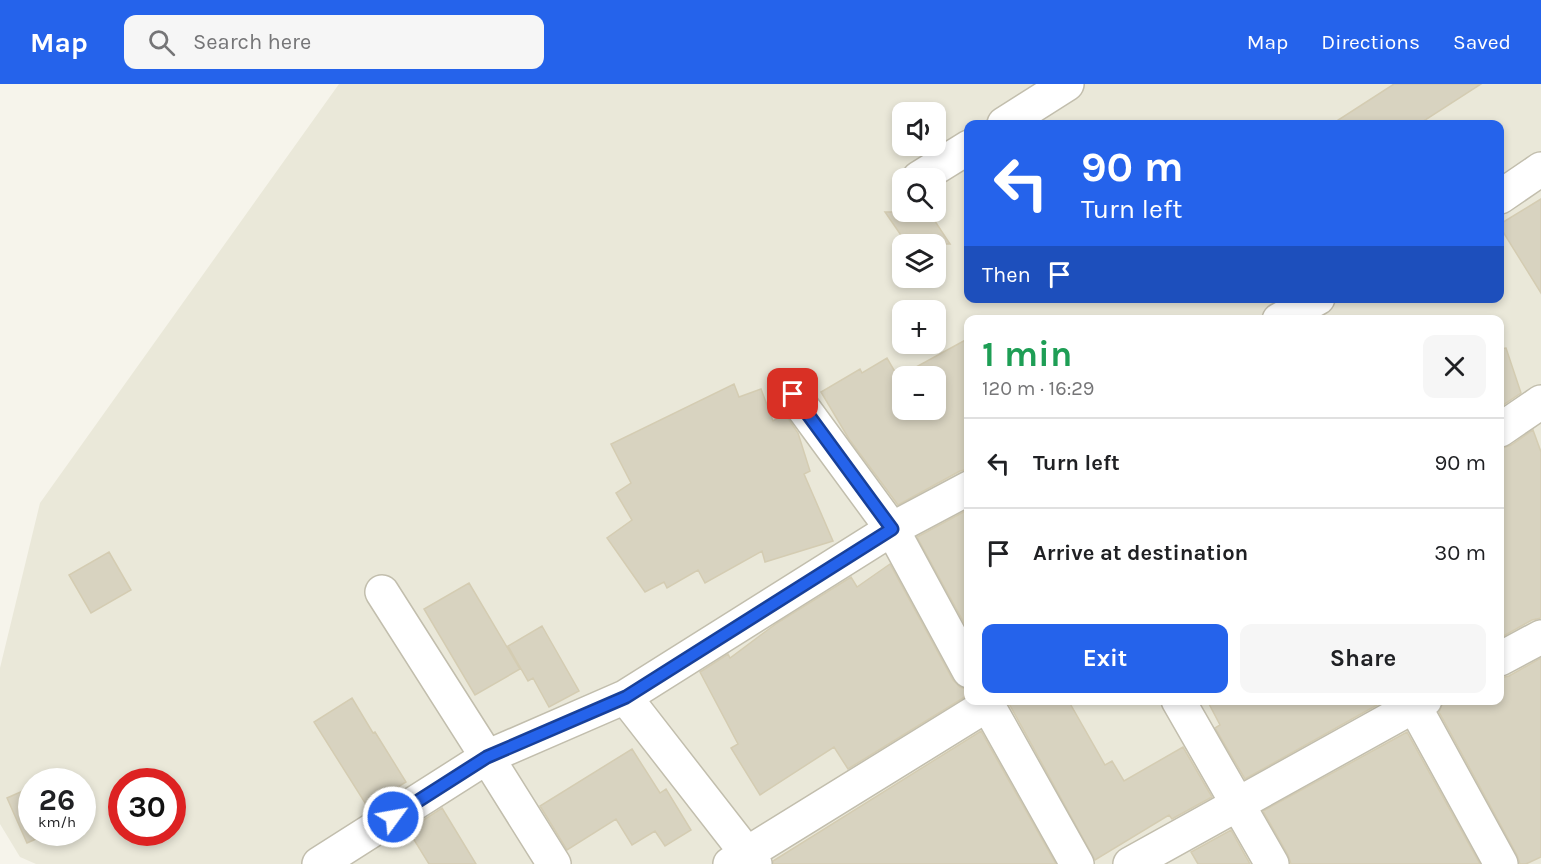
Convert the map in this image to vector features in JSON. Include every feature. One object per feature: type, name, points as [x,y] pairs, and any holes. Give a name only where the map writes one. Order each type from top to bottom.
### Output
[{"type":"street","points":[[1010,120],[1067,84]]},
{"type":"street","points":[[935,168],[964,150]]},
{"type":"street","points":[[1504,194],[1541,169]]},
{"type":"street","points":[[1288,315],[1309,303]]},
{"type":"street","points":[[793,394],[892,529],[964,662]]},
{"type":"street","points":[[1504,427],[1541,402]]},
{"type":"street","points":[[319,864],[487,757],[626,697],[892,529],[964,491]]},
{"type":"street","points":[[382,592],[554,864]]},
{"type":"street","points":[[1504,657],[1541,637]]},
{"type":"street","points":[[626,697],[744,861],[983,705]]},
{"type":"street","points":[[987,705],[1077,864]]},
{"type":"street","points":[[1181,705],[1272,864]]},
{"type":"street","points":[[1130,864],[1412,705]]},
{"type":"street","points":[[1419,705],[1501,864]]},
{"type":"shaded area","points":[[339,84],[1541,84],[1541,864],[36,864],[20,857],[0,824],[0,668],[40,503]]},
{"type":"building","points":[[1394,84],[1481,84],[1425,120],[1338,120]]},
{"type":"building","points":[[1541,199],[1541,293],[1504,233],[1504,222]]},
{"type":"building","points":[[885,212],[892,212],[892,222],[936,222],[943,234],[900,234]]},
{"type":"building","points":[[964,341],[964,470],[898,505],[849,439],[821,392],[860,369],[862,373],[887,358],[892,367],[892,420],[946,420],[946,366],[918,366],[940,354],[946,354],[946,351]]},
{"type":"building","points":[[1504,348],[1506,348],[1521,393],[1504,404]]},
{"type":"building","points":[[734,384],[739,397],[761,389],[773,421],[785,414],[798,433],[810,471],[804,474],[833,541],[765,562],[762,551],[705,583],[698,570],[667,588],[664,582],[645,592],[607,538],[632,520],[616,493],[631,483],[611,444]]},
{"type":"building","points":[[1533,430],[1541,452],[1541,618],[1532,620],[1504,636],[1504,448]]},
{"type":"building","points":[[964,512],[964,623],[917,537]]},
{"type":"building","points":[[109,552],[131,590],[91,613],[69,575]]},
{"type":"building","points":[[890,564],[953,680],[964,688],[964,697],[848,769],[834,747],[760,795],[731,748],[738,744],[700,672],[728,654],[730,658],[777,623],[851,577],[857,587]]},
{"type":"building","points":[[469,583],[520,669],[475,695],[424,609]]},
{"type":"building","points":[[542,626],[579,691],[549,707],[533,678],[528,681],[508,646]]},
{"type":"building","points":[[1541,658],[1541,857],[1526,864],[1520,864],[1439,712],[1442,705],[1504,705],[1504,677]]},
{"type":"building","points":[[352,698],[406,782],[367,806],[314,722]]},
{"type":"building","points":[[1010,705],[1071,705],[1105,765],[1112,761],[1124,781],[1183,747],[1212,797],[1172,819],[1169,815],[1095,860]]},
{"type":"building","points":[[1210,705],[1377,705],[1245,779],[1215,728],[1220,725]]},
{"type":"building","points":[[981,731],[1056,864],[773,864],[773,861]]},
{"type":"building","points":[[1407,732],[1480,864],[1291,864],[1263,811]]},
{"type":"building","points":[[632,749],[660,793],[666,789],[691,830],[665,846],[655,831],[632,845],[616,819],[567,850],[540,806]]},
{"type":"building","points":[[18,793],[18,823],[7,798]]},
{"type":"building","points":[[442,808],[476,864],[429,864],[408,830]]},
{"type":"building","points":[[1231,830],[1250,864],[1198,864],[1191,852]]},
{"type":"route","points":[[393,817],[487,757],[626,697],[892,529],[793,394]]}]
